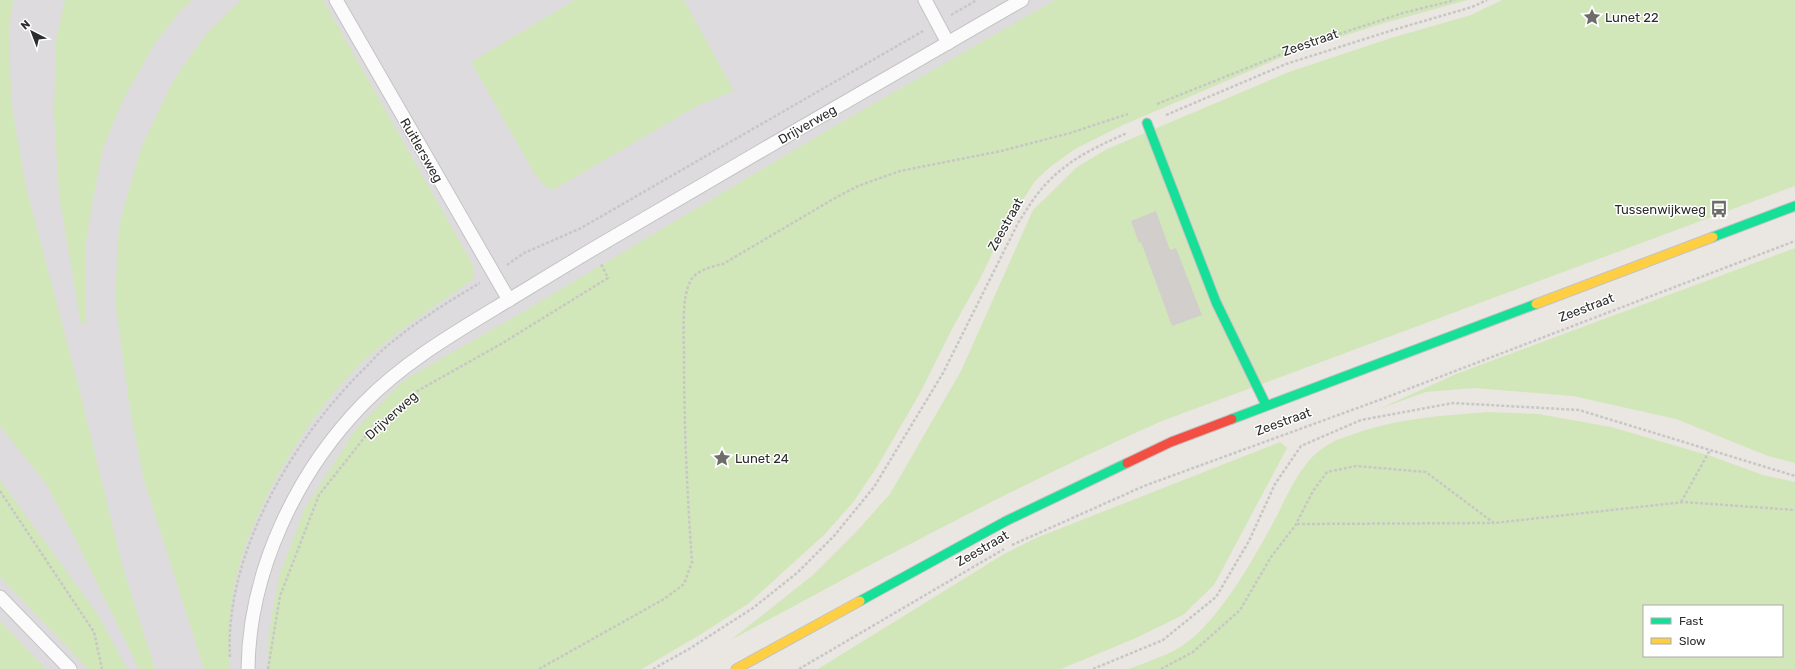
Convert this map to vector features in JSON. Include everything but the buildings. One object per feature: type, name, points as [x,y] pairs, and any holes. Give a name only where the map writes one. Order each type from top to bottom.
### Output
[{"type":"main road","name":"Zeestraat","points":[[1147,123],[1216,302],[1266,405]]},
{"type":"main road","name":"Zeestraat","points":[[736,669],[1006,521],[1171,442],[1795,206]]},
{"type":"lane","name":"Ruitlersweg","points":[[336,0],[509,300]]},
{"type":"lane","points":[[925,0],[948,43]]},
{"type":"lane","name":"Drijverweg","points":[[248,669],[251,629],[256,603],[269,558],[301,486],[341,428],[389,379],[443,339],[593,249],[1022,0]]},
{"type":"lane","points":[[0,597],[70,669]]},
{"type":"path","name":"Drijverweg","points":[[268,669],[280,596],[319,495],[368,433],[419,390],[501,344],[608,278],[581,228],[977,0]]},
{"type":"path","points":[[1156,104],[1302,46],[1403,13],[1455,0]]},
{"type":"path","name":"Zeestraat","points":[[653,669],[689,649],[753,608],[798,573],[834,536],[874,487],[943,373],[1018,223],[1046,183],[1078,158],[1094,148],[1147,123],[1286,64],[1393,30],[1466,9],[1487,0]]},
{"type":"path","points":[[539,669],[664,599],[684,584],[689,572],[692,562],[684,423],[684,335],[686,294],[692,279],[704,269],[723,264],[858,186],[900,171],[963,157],[1001,151],[1070,133],[1129,113]]},
{"type":"path","name":"Zeestraat","points":[[799,669],[1012,545],[1144,486],[1382,399],[1795,241]]},
{"type":"path","points":[[1093,669],[1163,640],[1216,597],[1249,541],[1275,484],[1301,446],[1361,420],[1453,403],[1579,410],[1795,476]]},
{"type":"path","points":[[1681,502],[1710,450]]},
{"type":"path","points":[[1161,669],[1192,652],[1240,610],[1271,557],[1297,524],[1313,491],[1327,472],[1356,466],[1426,472],[1494,523]]},
{"type":"path","points":[[0,491],[94,632],[102,669]]},
{"type":"path","points":[[1297,524],[1494,523],[1681,502],[1795,510]]},
{"type":"shaded area","points":[[0,0],[1090,0],[284,669],[13,669],[0,657]]},
{"type":"green space","points":[[0,0],[14,0],[9,25],[11,101],[26,187],[76,376],[122,564],[155,669],[139,669],[73,534],[45,482],[0,426]]},
{"type":"green space","points":[[65,0],[192,0],[181,10],[155,43],[123,100],[103,148],[85,250],[86,323],[81,324],[59,195],[54,112],[56,40]]},
{"type":"green space","points":[[241,0],[323,0],[473,265],[474,279],[412,322],[376,350],[353,372],[330,398],[308,427],[287,458],[269,491],[254,524],[242,557],[234,588],[231,608],[230,669],[204,669],[143,477],[130,409],[115,301],[119,225],[141,148],[173,81],[206,34]]},
{"type":"green space","points":[[575,0],[684,0],[734,91],[697,106],[553,190],[545,186],[534,173],[471,62]]},
{"type":"green space","points":[[1055,0],[1468,0],[1381,24],[1294,52],[1123,125],[1075,149],[1050,167],[1035,181],[1014,214],[997,243],[981,277],[953,327],[920,393],[877,467],[854,501],[825,534],[748,604],[647,666],[641,669],[267,669],[269,633],[279,576],[305,508],[356,429],[404,380],[514,317],[833,127]]},
{"type":"green space","points":[[1502,0],[1795,0],[1795,186],[1162,421],[998,499],[891,554],[731,640],[813,575],[856,532],[890,494],[961,371],[1033,210],[1077,167],[1107,149],[1289,72],[1391,38],[1471,15]]},
{"type":"green space","points":[[1795,248],[1795,463],[1768,456],[1676,419],[1573,396],[1474,388],[1426,392],[1379,409],[1456,374]]},
{"type":"green space","points":[[1488,412],[1538,414],[1611,427],[1711,456],[1763,475],[1795,482],[1795,669],[1129,669],[1177,649],[1205,626],[1218,611],[1243,575],[1303,468],[1320,450],[1333,442],[1368,429],[1402,421]]},
{"type":"green space","points":[[1280,442],[1287,448],[1214,585],[1183,615],[1136,638],[1061,669],[818,669],[1004,554],[1036,538]]},
{"type":"green space","points":[[0,480],[99,616],[127,669],[88,669],[0,577]]},
{"type":"green space","points":[[0,621],[46,669],[0,669]]},
{"type":"traffic: fast","points":[[1147,123],[1216,302],[1266,405]]},
{"type":"traffic: fast","points":[[1713,237],[1795,206]]},
{"type":"traffic: fast","points":[[1232,419],[1536,304]]},
{"type":"traffic: fast","points":[[860,601],[1006,521],[1127,463]]},
{"type":"traffic: slow","points":[[1536,304],[1713,237]]},
{"type":"traffic: slow","points":[[736,669],[860,601]]},
{"type":"traffic: jam","points":[[1127,463],[1171,442],[1232,419]]},
{"type":"place","name":"Lunet 22","points":[[1592,17]]},
{"type":"place","name":"Tussenwijkweg","points":[[1719,209]]},
{"type":"place","name":"Lunet 24","points":[[722,458]]}]
